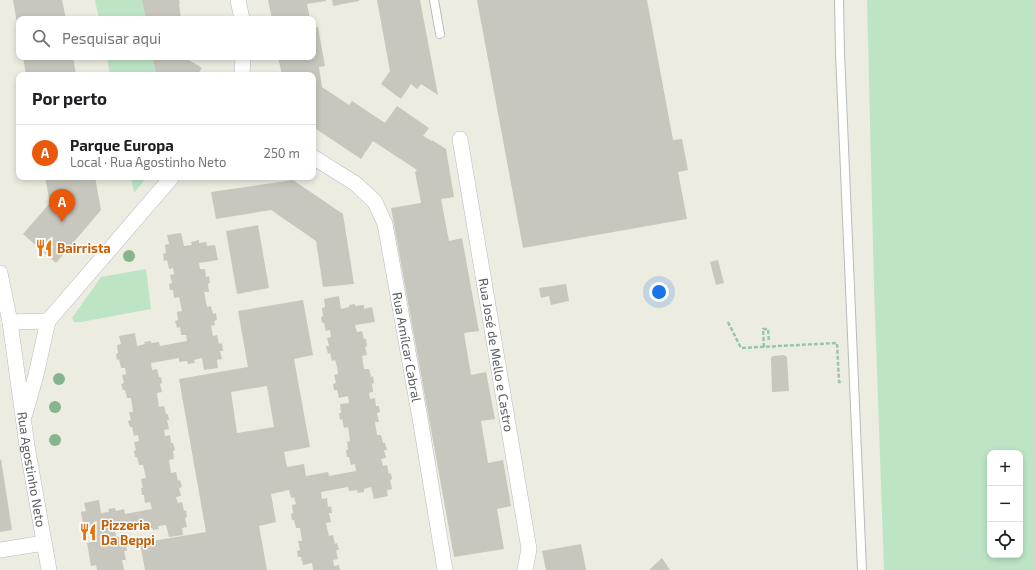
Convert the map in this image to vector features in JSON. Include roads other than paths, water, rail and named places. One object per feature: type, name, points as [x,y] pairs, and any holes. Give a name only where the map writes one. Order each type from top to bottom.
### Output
[{"type":"street","points":[[238,0],[241,16]]},
{"type":"street","points":[[242,72],[244,60]]},
{"type":"street","name":"Rua José de Mello e Castro","points":[[460,139],[529,549],[525,570]]},
{"type":"street","name":"Rua Amílcar Cabral","points":[[316,159],[356,184],[366,193],[375,202],[385,224],[420,418],[445,570]]},
{"type":"street","name":"Rua Agostinho Neto","points":[[49,570],[23,418],[36,375],[48,321],[169,180]]},
{"type":"street","points":[[0,273],[10,322],[23,418]]},
{"type":"street","points":[[10,322],[48,321]]},
{"type":"street","points":[[0,550],[44,542]]},
{"type":"lane","points":[[434,0],[440,34]]},
{"type":"lane","points":[[839,0],[850,311],[862,570]]},
{"type":"place","name":"Parque Europa","points":[[62,222]]},
{"type":"place","name":"Bairrista","points":[[44,248]]},
{"type":"place","name":"Pizzeria Da Beppi","points":[[88,532]]}]
